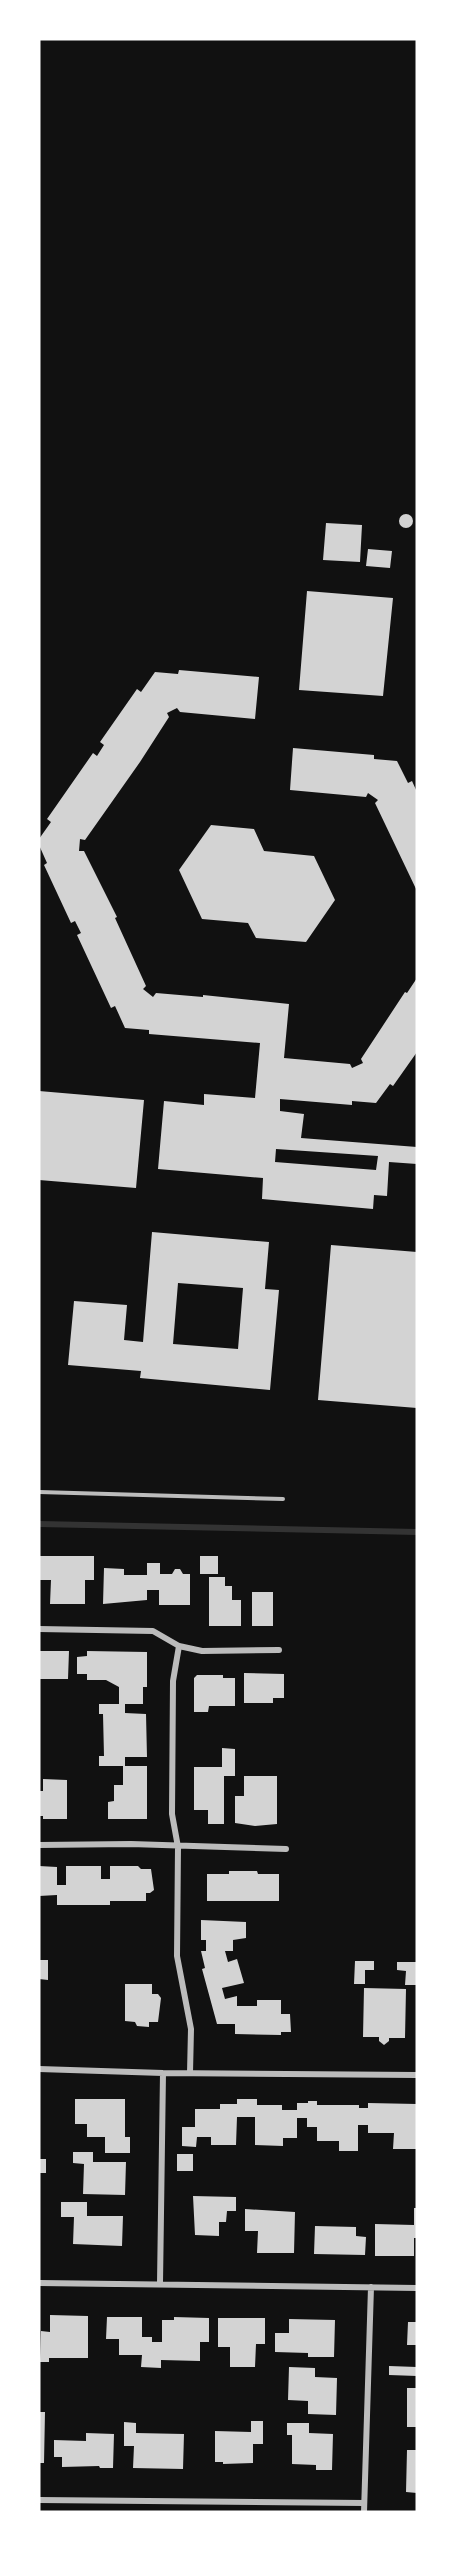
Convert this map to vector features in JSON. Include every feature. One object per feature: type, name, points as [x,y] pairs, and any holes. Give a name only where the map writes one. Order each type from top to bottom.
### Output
[{"type":"street","points":[[39,1629],[153,1631],[179,1646],[202,1651],[279,1650]]},
{"type":"street","points":[[179,1646],[172,1692],[172,1814],[178,1847],[177,1956],[191,2029],[190,2073]]},
{"type":"street","points":[[39,1845],[131,1844],[286,1849]]},
{"type":"street","points":[[39,2069],[163,2073],[417,2075]]},
{"type":"street","points":[[160,2283],[163,2073]]},
{"type":"street","points":[[39,2283],[417,2288]]},
{"type":"street","points":[[364,2512],[370,2287]]},
{"type":"street","points":[[39,2500],[364,2503]]},
{"type":"lane","points":[[39,1492],[283,1499]]},
{"type":"building","points":[[406,514],[411,516],[413,521],[411,526],[406,528],[401,526],[399,521],[401,516]]},
{"type":"building","points":[[326,523],[362,525],[360,562],[323,560]]},
{"type":"building","points":[[368,549],[392,551],[390,568],[366,566]]},
{"type":"building","points":[[307,591],[393,598],[383,696],[299,690]]},
{"type":"building","points":[[179,670],[259,677],[255,719],[180,712],[177,708],[167,713],[169,717],[140,762],[85,840],[80,839],[79,851],[84,851],[117,917],[115,918],[146,986],[143,989],[153,997],[156,993],[203,997],[203,995],[289,1004],[284,1058],[350,1064],[352,1068],[363,1063],[361,1059],[405,992],[407,993],[417,978],[417,1052],[393,1086],[390,1084],[376,1103],[352,1101],[352,1105],[280,1099],[280,1111],[304,1114],[301,1138],[417,1147],[417,1164],[389,1162],[387,1196],[374,1195],[373,1209],[262,1199],[263,1178],[158,1169],[164,1101],[204,1105],[204,1094],[255,1098],[260,1043],[149,1034],[149,1030],[125,1028],[115,1006],[111,1008],[77,935],[81,933],[75,921],[71,923],[44,865],[47,863],[39,845],[39,839],[51,822],[47,819],[93,753],[97,756],[104,745],[100,742],[137,689],[141,692],[155,672],[178,674]],"holes":[[[276,1149],[378,1156],[376,1170],[275,1162]]]},
{"type":"building","points":[[293,748],[374,755],[374,759],[397,761],[408,783],[412,781],[417,792],[417,891],[375,803],[378,800],[368,793],[366,797],[290,790]]},
{"type":"building","points":[[211,825],[254,829],[264,851],[314,856],[335,900],[306,942],[256,938],[248,923],[202,919],[179,870]]},
{"type":"building","points":[[39,1091],[144,1100],[136,1188],[39,1180]]},
{"type":"building","points":[[152,1232],[269,1242],[265,1289],[279,1290],[270,1390],[140,1378],[141,1371],[68,1365],[74,1301],[127,1305],[124,1340],[143,1342]],"holes":[[[178,1283],[243,1288],[238,1349],[173,1344]]]},
{"type":"building","points":[[331,1245],[417,1252],[417,1408],[318,1400]]},
{"type":"building","points":[[39,1556],[94,1556],[94,1580],[85,1580],[85,1604],[50,1604],[51,1580],[39,1580]]},
{"type":"building","points":[[200,1556],[218,1556],[218,1574],[200,1574]]},
{"type":"building","points":[[147,1563],[160,1563],[160,1574],[172,1574],[175,1569],[180,1569],[183,1574],[190,1574],[190,1605],[159,1605],[159,1590],[147,1590],[147,1600],[103,1604],[104,1568],[124,1569],[124,1575],[147,1575]]},
{"type":"building","points":[[209,1577],[225,1577],[225,1586],[232,1586],[232,1600],[241,1600],[241,1626],[209,1626]]},
{"type":"building","points":[[252,1592],[273,1592],[273,1626],[252,1626]]},
{"type":"building","points":[[39,1651],[69,1651],[68,1679],[39,1679]]},
{"type":"building","points":[[87,1651],[147,1652],[147,1687],[143,1687],[143,1704],[125,1704],[125,1713],[146,1714],[147,1757],[125,1757],[125,1766],[147,1766],[147,1819],[108,1819],[108,1802],[114,1801],[114,1785],[123,1785],[123,1766],[99,1766],[99,1756],[104,1756],[103,1714],[99,1714],[99,1704],[119,1704],[119,1687],[106,1680],[87,1680],[87,1674],[77,1674],[77,1657],[87,1656]]},
{"type":"building","points":[[244,1673],[284,1674],[284,1698],[273,1698],[273,1703],[244,1703]]},
{"type":"building","points":[[197,1675],[223,1675],[223,1678],[235,1678],[235,1706],[209,1706],[208,1712],[194,1712],[194,1678]]},
{"type":"building","points":[[222,1748],[235,1749],[235,1776],[224,1776],[224,1824],[208,1824],[208,1810],[194,1810],[194,1767],[222,1767]]},
{"type":"building","points":[[244,1776],[277,1776],[277,1824],[255,1826],[235,1823],[235,1796],[244,1796]]},
{"type":"building","points":[[43,1779],[67,1780],[67,1819],[43,1819],[43,1816],[39,1816],[39,1791],[43,1791]]},
{"type":"building","points":[[39,1866],[57,1867],[57,1885],[66,1885],[66,1866],[101,1866],[101,1879],[110,1879],[110,1866],[138,1866],[141,1869],[151,1869],[154,1890],[146,1893],[146,1901],[110,1901],[110,1905],[57,1905],[57,1895],[39,1896]]},
{"type":"building","points":[[229,1871],[279,1874],[279,1901],[207,1901],[207,1874],[229,1874]]},
{"type":"building","points":[[201,1920],[246,1922],[246,1938],[233,1940],[233,1951],[225,1951],[228,1962],[237,1959],[244,1983],[222,1988],[225,1999],[237,1996],[237,2006],[257,2006],[257,2000],[281,2000],[281,2014],[290,2014],[291,2032],[281,2032],[281,2035],[235,2034],[235,2024],[217,2024],[202,1969],[205,1968],[201,1951],[206,1951],[206,1940],[201,1940]]},
{"type":"building","points":[[39,1960],[48,1960],[48,1980],[39,1979]]},
{"type":"building","points":[[355,1961],[374,1961],[374,1970],[365,1970],[365,1984],[354,1984]]},
{"type":"building","points":[[397,1962],[416,1962],[417,1985],[405,1985],[406,1971],[397,1970]]},
{"type":"building","points":[[125,1984],[152,1984],[152,1994],[158,1994],[161,1998],[158,2022],[149,2022],[149,2027],[137,2026],[135,2022],[125,2021]]},
{"type":"building","points":[[364,1988],[406,1989],[405,2038],[389,2038],[384,2045],[379,2041],[379,2037],[363,2037]]},
{"type":"building","points":[[75,2099],[125,2099],[125,2137],[130,2137],[130,2153],[105,2153],[105,2137],[87,2137],[87,2124],[75,2124]]},
{"type":"building","points":[[237,2099],[257,2099],[257,2105],[282,2105],[282,2110],[297,2110],[297,2103],[308,2103],[308,2101],[317,2101],[317,2105],[359,2105],[359,2108],[368,2108],[368,2103],[417,2104],[417,2149],[393,2149],[394,2133],[368,2133],[368,2125],[358,2125],[358,2151],[339,2151],[339,2141],[317,2141],[317,2127],[307,2127],[307,2118],[297,2118],[297,2138],[283,2138],[283,2146],[255,2145],[255,2117],[237,2117],[236,2145],[211,2145],[211,2137],[197,2137],[196,2147],[182,2146],[182,2127],[195,2127],[195,2109],[220,2109],[220,2104],[237,2104]]},
{"type":"building","points":[[73,2152],[93,2152],[93,2162],[126,2162],[125,2195],[83,2194],[84,2164],[73,2163]]},
{"type":"building","points":[[177,2154],[193,2154],[193,2171],[177,2171]]},
{"type":"building","points":[[39,2159],[46,2159],[46,2173],[39,2173]]},
{"type":"building","points":[[193,2196],[236,2197],[236,2211],[227,2211],[226,2222],[219,2222],[219,2236],[195,2235]]},
{"type":"building","points":[[61,2202],[87,2202],[87,2216],[123,2216],[122,2246],[73,2244],[74,2217],[61,2217]]},
{"type":"building","points":[[414,2208],[417,2208],[417,2238],[414,2238],[414,2256],[375,2256],[375,2224],[414,2225]]},
{"type":"building","points":[[245,2209],[295,2212],[294,2253],[257,2253],[258,2231],[245,2231]]},
{"type":"building","points":[[315,2226],[356,2227],[356,2236],[366,2237],[365,2255],[314,2254]]},
{"type":"building","points":[[50,2315],[88,2316],[88,2358],[49,2358],[49,2362],[40,2362],[41,2331],[50,2332]]},
{"type":"building","points":[[107,2317],[142,2317],[142,2337],[152,2337],[152,2342],[162,2342],[162,2320],[174,2320],[174,2317],[209,2318],[209,2342],[200,2342],[200,2361],[161,2360],[161,2368],[141,2367],[142,2355],[119,2355],[119,2339],[106,2339]]},
{"type":"building","points":[[218,2318],[265,2318],[265,2344],[256,2344],[255,2367],[230,2367],[230,2347],[218,2347]]},
{"type":"building","points":[[289,2319],[335,2320],[334,2357],[308,2357],[308,2353],[275,2352],[275,2333],[289,2333]]},
{"type":"building","points":[[408,2322],[417,2322],[417,2345],[407,2345]]},
{"type":"building","points":[[389,2366],[417,2367],[417,2376],[389,2375]]},
{"type":"building","points":[[289,2367],[315,2368],[315,2377],[337,2378],[336,2415],[308,2414],[308,2401],[288,2400]]},
{"type":"building","points":[[407,2388],[417,2388],[417,2427],[407,2427]]},
{"type":"building","points":[[39,2412],[45,2412],[44,2463],[39,2463]]},
{"type":"building","points":[[251,2421],[263,2421],[263,2444],[253,2444],[253,2463],[215,2462],[215,2431],[251,2432]]},
{"type":"building","points":[[124,2422],[136,2423],[136,2433],[184,2434],[183,2469],[133,2468],[134,2446],[124,2446]]},
{"type":"building","points":[[287,2423],[309,2423],[309,2433],[333,2434],[332,2470],[316,2470],[316,2465],[292,2464],[292,2435],[287,2435]]},
{"type":"building","points":[[86,2433],[114,2434],[113,2468],[62,2467],[62,2457],[54,2457],[54,2440],[86,2441]]},
{"type":"building","points":[[407,2450],[417,2450],[417,2493],[406,2492]]},
{"type":"waterway","points":[[39,1524],[417,1532]]}]
